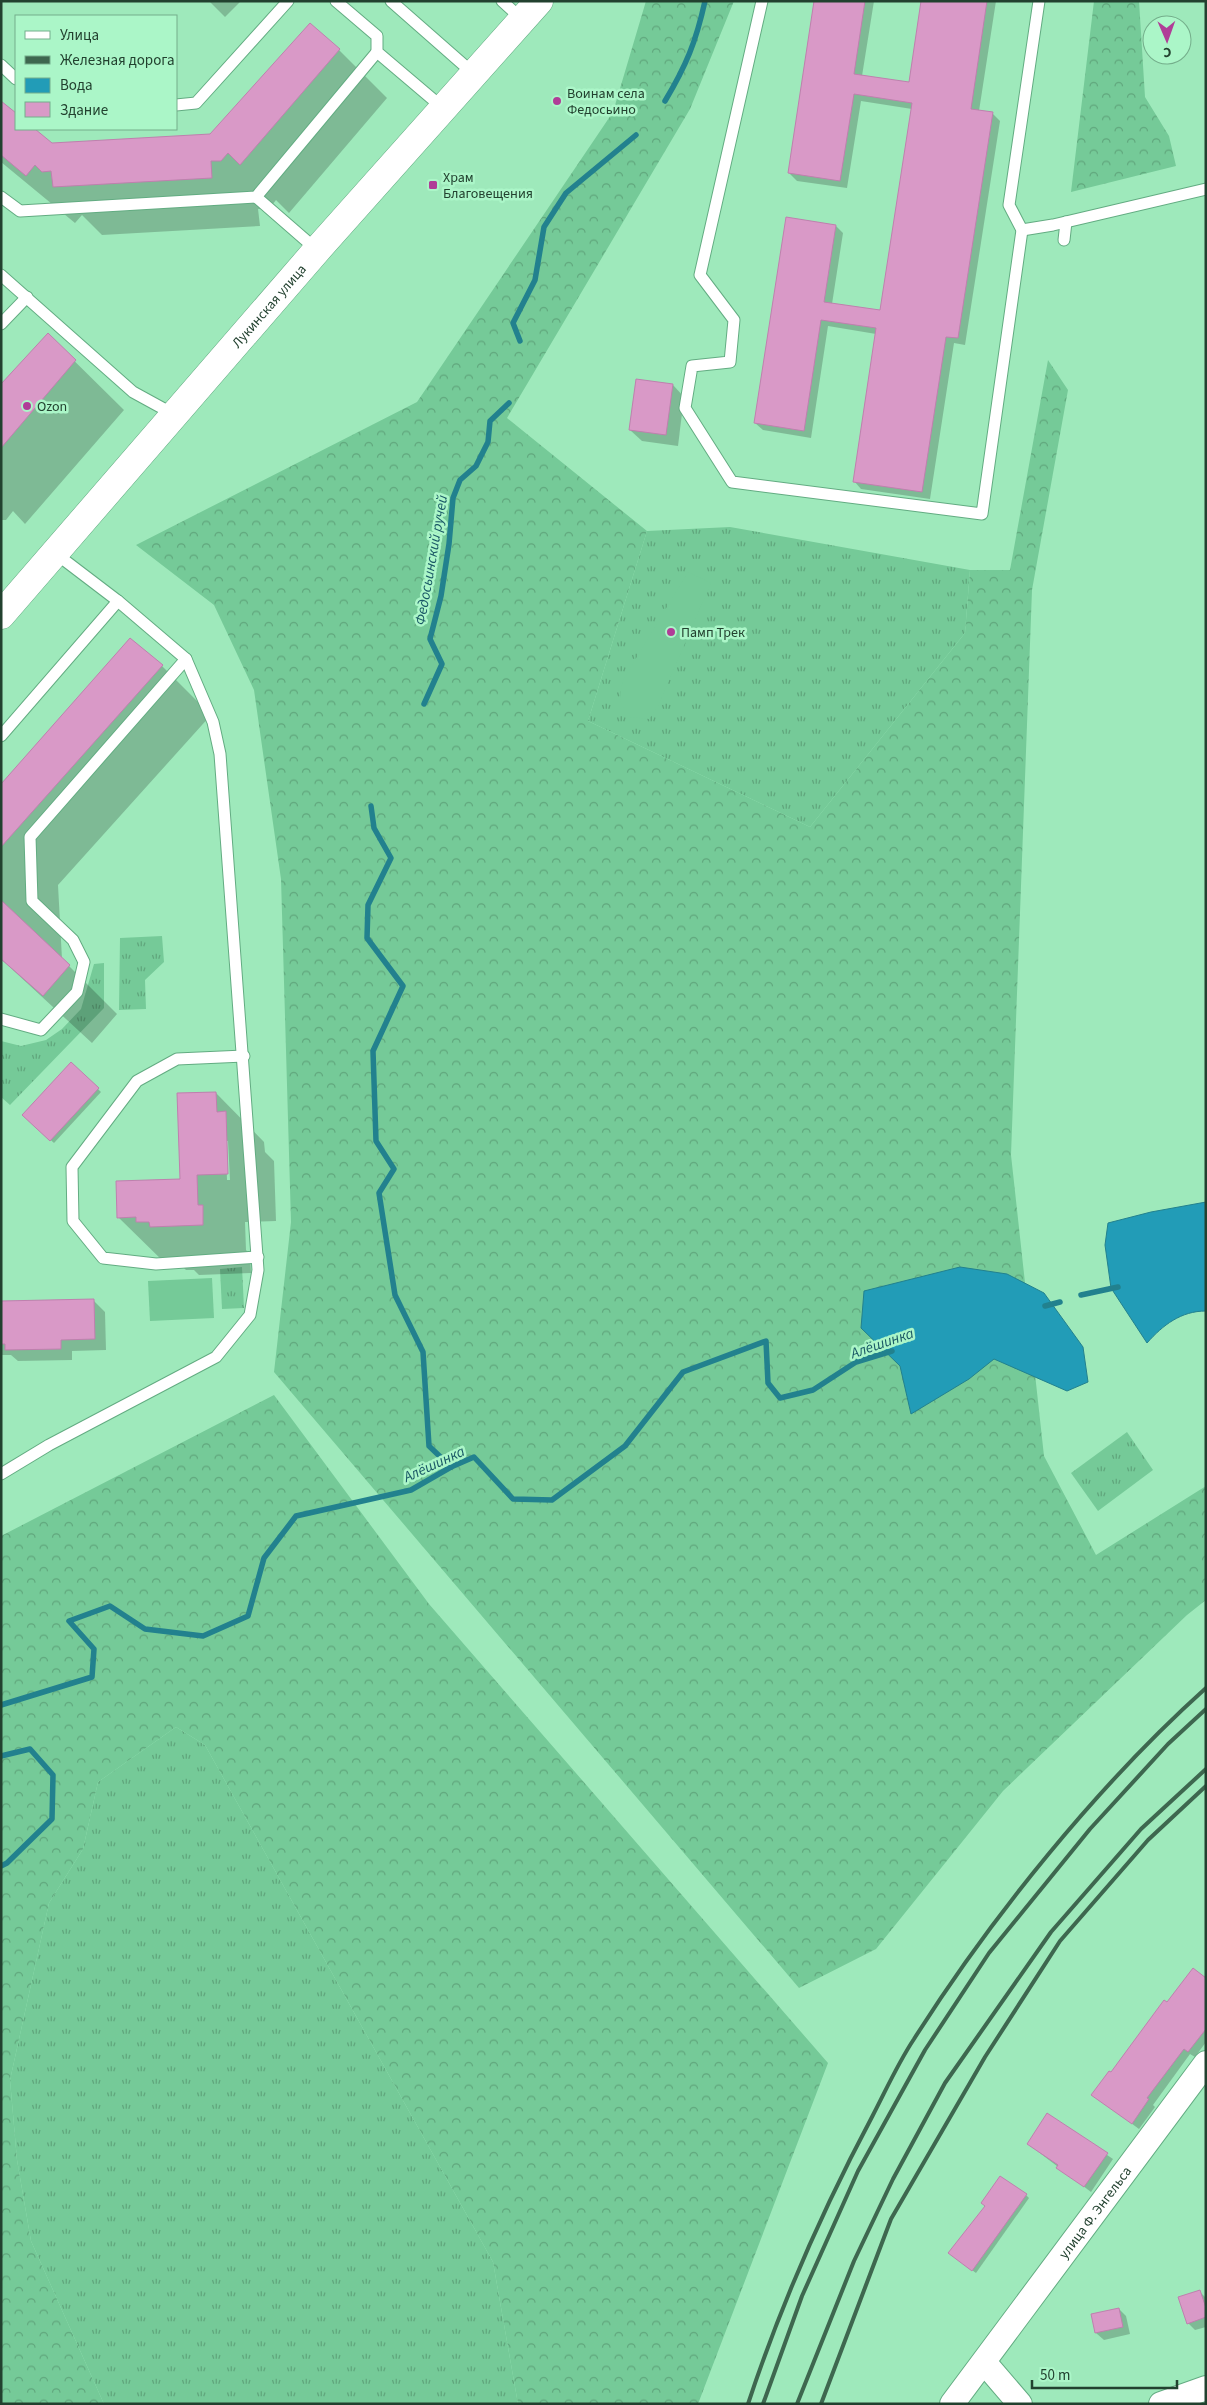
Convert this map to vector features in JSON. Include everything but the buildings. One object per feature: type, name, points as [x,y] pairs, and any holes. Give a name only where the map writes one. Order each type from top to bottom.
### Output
[{"type":"street","name":"Лукинская улица","points":[[1,615],[317,250],[475,75],[528,7]]},
{"type":"street","name":"улица Ф. Энгельса","points":[[952,2404],[1206,2063]]},
{"type":"street","points":[[984,2362],[1020,2404]]},
{"type":"street","points":[[1161,2404],[1206,2388]]},
{"type":"lane","points":[[178,105],[196,103],[288,1]]},
{"type":"lane","points":[[256,197],[377,52],[376,36],[336,1]]},
{"type":"lane","points":[[391,1],[475,75]]},
{"type":"lane","points":[[502,1],[528,7]]},
{"type":"lane","points":[[762,1],[700,276],[734,320],[730,362],[692,366],[685,408],[732,482],[982,514],[1022,230],[1009,205],[1039,1]]},
{"type":"lane","points":[[377,52],[445,109]]},
{"type":"lane","points":[[1,65],[15,78]]},
{"type":"lane","points":[[1022,230],[1066,222],[1206,189]]},
{"type":"lane","points":[[1,197],[20,211],[256,197],[317,250]]},
{"type":"lane","points":[[1064,240],[1066,222]]},
{"type":"lane","points":[[1,275],[133,392],[175,415]]},
{"type":"lane","points":[[1,324],[27,297]]},
{"type":"lane","points":[[1,1474],[49,1445],[216,1356],[250,1316],[258,1258],[220,754],[212,722],[186,658],[118,601],[55,553]]},
{"type":"lane","points":[[1,736],[118,601]]},
{"type":"lane","points":[[1,1018],[41,1030],[78,992],[84,962],[73,940],[32,901],[30,837],[186,658]]},
{"type":"lane","points":[[244,1056],[177,1059],[137,1081],[72,1167],[73,1222],[103,1258],[156,1264],[258,1258]]},
{"type":"green space","points":[[646,1],[734,1],[690,109],[507,418],[647,531],[588,721],[810,827],[965,633],[970,570],[1010,570],[1048,360],[1068,390],[1032,590],[1011,1155],[1044,1456],[1096,1555],[1206,1486],[1206,1600],[1187,1615],[1003,1791],[876,1949],[799,1988],[274,1372],[291,1222],[281,879],[254,690],[214,605],[136,545],[417,402],[613,112]]},
{"type":"green space","points":[[1094,1],[1139,1],[1145,97],[1169,136],[1176,166],[1071,192]]},
{"type":"green space","points":[[730,527],[970,570],[965,633],[810,827],[588,721],[647,531]]},
{"type":"green space","name":"Памп Трек","points":[[688,572],[711,583],[658,706],[649,719],[630,717],[620,699],[623,680]]},
{"type":"green space","points":[[162,936],[164,962],[145,980],[146,1009],[119,1010],[120,938]]},
{"type":"green space","points":[[104,963],[104,1008],[10,1105],[1,1097],[1,1041],[21,1046],[46,1040],[62,1029],[81,1009],[94,964]]},
{"type":"green space","points":[[242,1267],[244,1308],[222,1309],[220,1269]]},
{"type":"green space","points":[[212,1278],[214,1318],[150,1321],[148,1281]]},
{"type":"green space","points":[[274,1395],[429,1604],[828,2063],[698,2404],[518,2404],[493,2262],[205,1745],[176,1727],[98,1782],[83,1849],[49,1903],[10,2080],[17,2160],[31,2241],[104,2404],[1,2404],[1,1536]]},
{"type":"green space","points":[[1127,1432],[1153,1470],[1098,1511],[1071,1473]]},
{"type":"green space","points":[[176,1727],[205,1745],[493,2262],[518,2404],[104,2404],[31,2241],[17,2160],[10,2080],[49,1903],[83,1849],[98,1782]]},
{"type":"water","points":[[1206,1202],[1206,1311],[1188,1313],[1173,1320],[1159,1330],[1147,1343],[1111,1288],[1105,1245],[1108,1223],[1151,1212]]},
{"type":"water","points":[[960,1267],[1007,1274],[1044,1293],[1083,1347],[1088,1382],[1067,1391],[994,1359],[969,1379],[911,1414],[900,1366],[861,1328],[864,1291]]},
{"type":"waterway","name":"Федосьинский ручей","points":[[665,101],[689,53],[698,29],[705,1]]},
{"type":"waterway","name":"Федосьинский ручей","points":[[520,341],[513,323],[535,280],[544,227],[566,193],[636,135]]},
{"type":"waterway","name":"Федосьинский ручей","points":[[424,704],[442,664],[430,639],[441,596],[449,544],[453,498],[460,480],[476,466],[488,442],[490,421],[509,403]]},
{"type":"waterway","name":"Федосьинский ручей","points":[[371,806],[374,828],[391,858],[368,905],[367,938],[403,986],[373,1051],[376,1141],[394,1169],[379,1193],[395,1295],[423,1352],[429,1446],[451,1467]]},
{"type":"waterway","name":"Алёшинка","points":[[1081,1295],[1118,1287]]},
{"type":"waterway","name":"Алёшинка","points":[[1045,1306],[1060,1302]]},
{"type":"waterway","name":"Алёшинка","points":[[1,1705],[92,1677],[94,1649],[69,1621],[110,1606],[145,1629],[203,1636],[248,1616],[264,1558],[296,1516],[411,1490],[451,1467],[474,1457],[513,1499],[552,1500],[625,1446],[683,1372],[766,1341],[768,1383],[780,1398],[813,1390],[856,1362],[892,1351]]},
{"type":"waterway","name":"Алёшинка","points":[[1,1756],[30,1749],[53,1775],[52,1819],[7,1863],[1,1866]]},
{"type":"railway","points":[[748,2404],[804,2256],[837,2185],[892,2077],[914,2039],[977,1946],[1049,1854],[1126,1766],[1206,1688]]},
{"type":"railway","points":[[763,2404],[802,2296],[858,2171],[925,2050],[989,1953],[1090,1829],[1168,1744],[1206,1709]]},
{"type":"railway","points":[[797,2404],[854,2261],[893,2179],[945,2083],[1051,1932],[1141,1829],[1206,1769]]},
{"type":"railway","points":[[821,2404],[891,2219],[985,2057],[1060,1941],[1148,1840],[1206,1786]]},
{"type":"place","name":"Воинам села Федосьино","points":[[557,101]]},
{"type":"place","name":"Храм Благовещения","points":[[433,185]]},
{"type":"place","name":"Ozon","points":[[27,406]]},
{"type":"place","name":"Памп Трек","points":[[671,632]]}]
